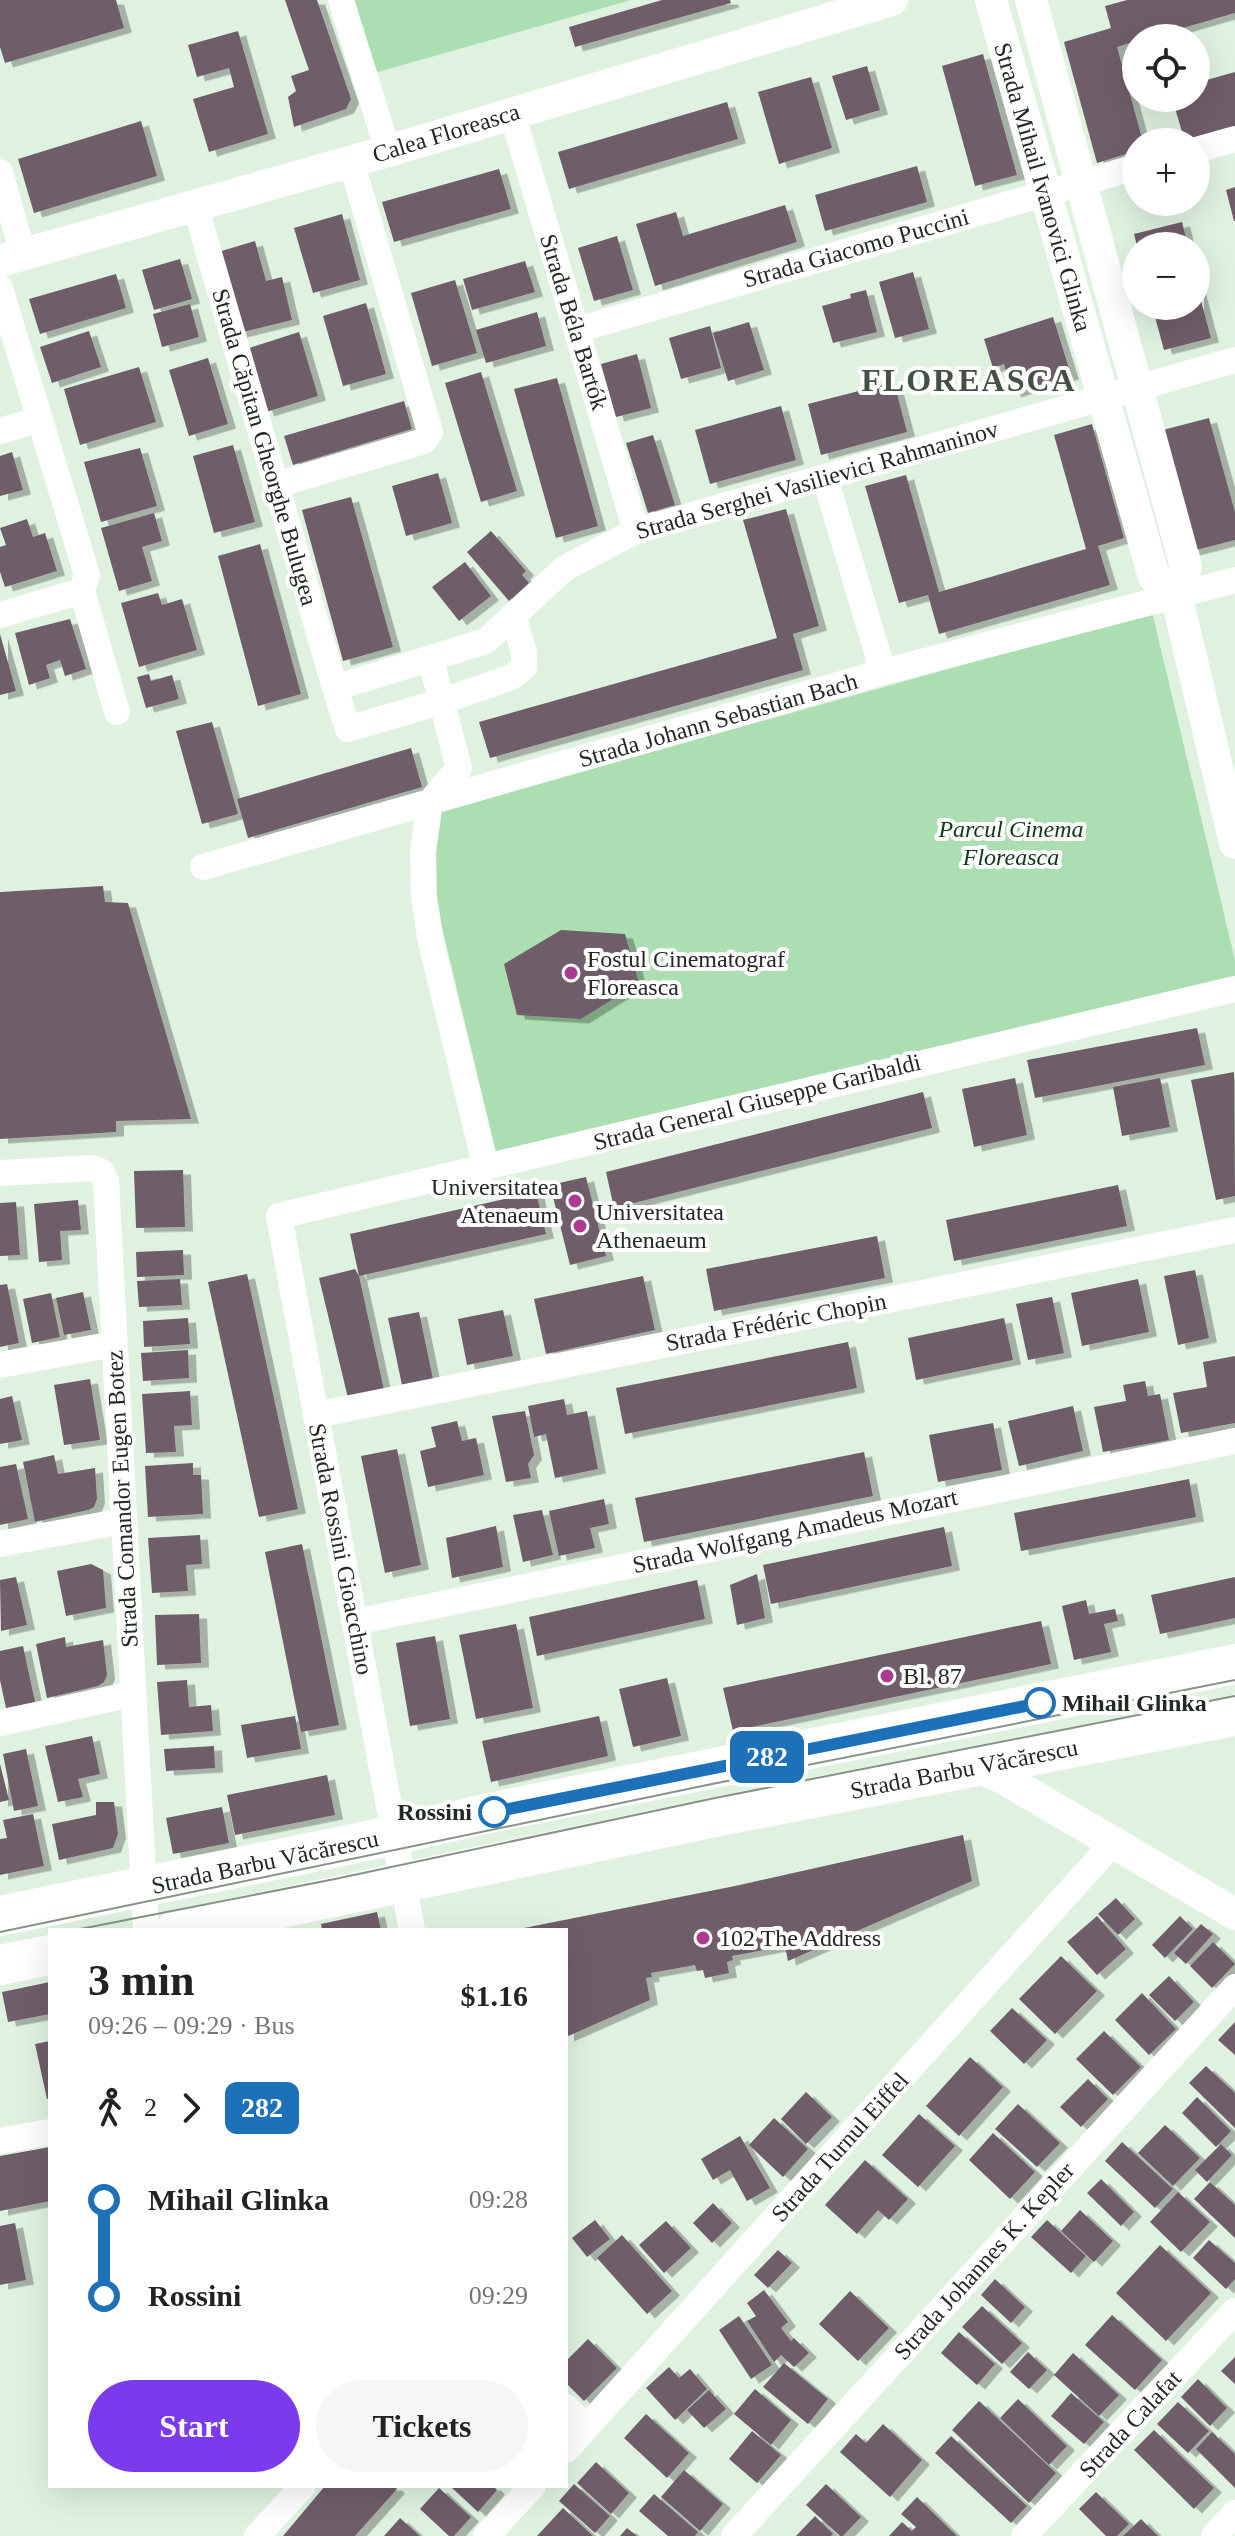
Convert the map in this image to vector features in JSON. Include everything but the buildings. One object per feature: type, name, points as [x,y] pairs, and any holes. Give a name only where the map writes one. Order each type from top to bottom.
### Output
[{"type":"main road","name":"Strada Barbu Văcărescu","points":[[0,1916],[707,1768],[1235,1664]]},
{"type":"main road","name":"Strada Barbu Văcărescu","points":[[185,1928],[720,1816],[1235,1716]]},
{"type":"main road","points":[[0,1965],[48,1955]]},
{"type":"street","points":[[341,0],[388,151]]},
{"type":"street","name":"Calea Floreasca","points":[[12,258],[512,113],[818,10],[892,0]]},
{"type":"street","name":"Strada Mihail Ivanovici Glinka","points":[[991,0],[1154,577],[1176,594]]},
{"type":"street","name":"Strada Mihail Ivanovici Glinka","points":[[1031,0],[1186,567],[1176,594],[1235,843]]},
{"type":"street","name":"Strada Béla Bartók","points":[[512,113],[636,531]]},
{"type":"street","points":[[1210,146],[1235,139]]},
{"type":"street","points":[[276,485],[424,441],[430,432],[351,161]]},
{"type":"street","name":"Strada Giacomo Puccini","points":[[577,330],[1122,171]]},
{"type":"street","points":[[0,172],[12,258]]},
{"type":"street","name":"Strada Căpitan Gheorghe Bulugea","points":[[195,205],[348,729],[512,677],[524,667],[524,653],[514,617]]},
{"type":"street","points":[[0,288],[87,575],[82,591],[117,712]]},
{"type":"street","name":"Strada Serghei Vasilievici Rahmaninov","points":[[431,660],[486,641],[565,568],[636,531],[1235,360]]},
{"type":"street","points":[[0,431],[40,419]]},
{"type":"street","points":[[825,478],[883,672]]},
{"type":"street","name":"Strada Johann Sebastian Bach","points":[[203,867],[883,672],[1235,580]]},
{"type":"street","points":[[0,615],[82,591]]},
{"type":"street","points":[[335,688],[431,660],[459,768],[430,802],[423,852],[424,897],[431,942],[486,1168]]},
{"type":"street","name":"Strada General Giuseppe Garibaldi","points":[[279,1216],[1235,989]]},
{"type":"street","name":"Strada Comandor Eugen Botez","points":[[0,1173],[93,1168],[102,1172],[106,1181],[146,1928]]},
{"type":"street","name":"Strada Rossini Gioacchino","points":[[279,1216],[412,1928]]},
{"type":"street","name":"Strada Frédéric Chopin","points":[[316,1415],[1235,1230]]},
{"type":"street","points":[[0,1365],[114,1344]]},
{"type":"street","name":"Strada Wolfgang Amadeus Mozart","points":[[355,1622],[1235,1441]]},
{"type":"street","points":[[0,1544],[123,1521]]},
{"type":"street","points":[[0,1723],[132,1694]]},
{"type":"street","points":[[1048,1754],[1042,1777],[1048,1793],[1067,1815]]},
{"type":"street","points":[[977,1767],[1003,1778],[1235,1914]]},
{"type":"street","name":"Strada Turnul Eiffel","points":[[568,2448],[1113,1843]]},
{"type":"street","name":"Strada Johannes K. Kepler","points":[[734,2536],[1235,1987]]},
{"type":"street","points":[[0,2141],[48,2132]]},
{"type":"street","name":"Strada Calafat","points":[[1024,2536],[1235,2311]]},
{"type":"street","points":[[568,2409],[587,2427]]},
{"type":"street","points":[[257,2536],[301,2488]]},
{"type":"street","points":[[486,2536],[531,2488]]},
{"type":"street","points":[[1214,2536],[1235,2513]]},
{"type":"green space","points":[[341,0],[631,0],[364,76]]},
{"type":"green space","name":"Parcul Cinema Floreasca","points":[[1152,612],[1235,960],[1235,980],[496,1152],[436,902],[433,870],[441,811]]},
{"type":"tram line","points":[[0,1932],[712,1784],[1235,1680]]},
{"type":"tram line","points":[[85,1928],[335,1879],[715,1798],[1235,1696]]},
{"type":"bus line","name":"282","points":[[494,1812],[1040,1703]]},
{"type":"place","name":"Fostul Cinematograf Floreasca","points":[[571,973]]},
{"type":"place","name":"Universitatea Atenaeum","points":[[575,1201]]},
{"type":"place","name":"Universitatea Athenaeum","points":[[580,1226]]},
{"type":"place","name":"Bl. 87","points":[[887,1676]]},
{"type":"place","name":"Mihail Glinka","points":[[1040,1703]]},
{"type":"place","name":"Rossini","points":[[494,1812]]},
{"type":"place","name":"102 The Address","points":[[703,1938]]},
{"type":"district","name":"FLOREASCA","points":[[969,380]]}]
